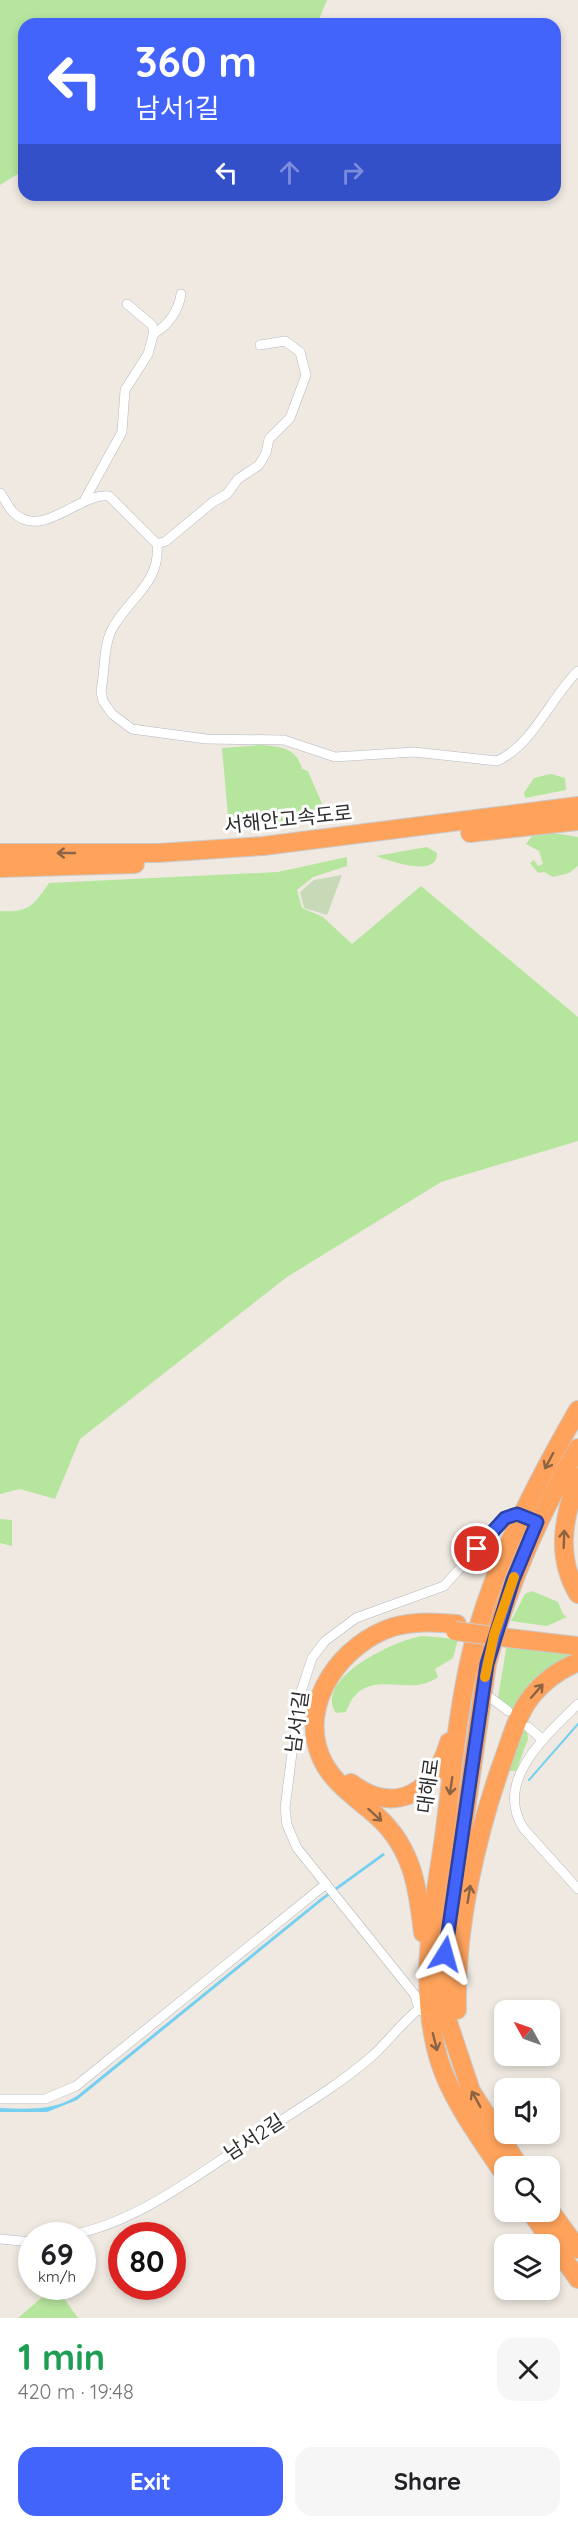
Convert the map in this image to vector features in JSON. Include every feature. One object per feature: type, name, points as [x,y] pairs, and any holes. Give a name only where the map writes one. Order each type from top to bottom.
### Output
[{"type":"highway","name":"서해안고속도로","points":[[0,868],[226,860],[542,818],[578,806]]},
{"type":"highway","name":"서해안고속도로","points":[[0,853],[158,853],[262,846],[542,818],[578,821]]},
{"type":"highway","name":"대해로","points":[[494,2158],[453,2091],[440,2061],[425,2012],[433,1911],[467,1677],[489,1594],[529,1519],[578,1410]]},
{"type":"highway","name":"대해로","points":[[512,2156],[486,2116],[466,2077],[447,2019],[444,1966],[487,1664],[529,1519],[578,1448]]},
{"type":"highway","points":[[578,1477],[568,1507],[563,1546],[567,1571],[578,1594]]},
{"type":"highway","points":[[428,1982],[419,1892],[409,1859],[385,1824],[328,1771],[317,1746],[314,1719],[326,1683],[347,1655],[363,1642],[404,1624],[427,1622],[518,1634],[578,1646]]},
{"type":"highway","points":[[456,1627],[423,1629],[392,1635],[363,1650],[347,1665],[334,1683],[323,1713],[324,1743],[335,1767],[355,1787],[380,1797],[408,1796],[423,1788],[435,1776],[444,1757],[467,1677]]},
{"type":"highway","points":[[518,1634],[578,1635]]},
{"type":"highway","points":[[466,2077],[457,2023],[458,1979],[473,1870],[489,1805],[525,1706],[550,1676],[578,1662]]},
{"type":"highway","points":[[538,2222],[578,2279]]},
{"type":"highway","points":[[558,2222],[578,2249]]},
{"type":"street","points":[[153,334],[163,329],[170,320],[179,305],[181,294]]},
{"type":"street","points":[[85,499],[122,432],[125,390],[148,354],[153,334],[148,319],[126,304]]},
{"type":"street","points":[[157,544],[166,541],[197,514],[227,494],[238,479],[258,465],[266,453],[269,439],[290,418],[302,391],[306,375],[305,363],[300,352],[285,341],[260,345]]},
{"type":"street","points":[[0,493],[13,512],[25,520],[37,523],[58,515],[85,499],[109,495],[157,544],[158,557],[148,583],[112,630],[101,691],[103,701],[112,714],[132,729],[206,740],[284,740],[335,757],[414,752],[497,761],[509,755],[520,745],[567,682],[578,671]]},
{"type":"street","name":"남서1길","points":[[425,2012],[415,1995],[297,1848],[285,1816],[299,1698],[312,1658],[325,1641],[356,1618],[444,1586],[505,1518],[529,1519]]},
{"type":"street","points":[[483,1692],[508,1711]]},
{"type":"street","points":[[578,1704],[526,1761],[516,1786],[517,1814],[524,1829],[578,1889]]},
{"type":"street","points":[[528,1727],[543,1740]]},
{"type":"street","points":[[0,2099],[45,2099],[76,2086],[327,1886]]},
{"type":"street","name":"남서2길","points":[[96,2228],[109,2225],[138,2211],[317,2096],[371,2057],[425,2012]]},
{"type":"street","points":[[0,2239],[18,2241]]},
{"type":"green space","points":[[0,0],[327,0],[320,18],[18,18],[18,174],[0,185]]},
{"type":"green space","points":[[262,745],[282,748],[296,757],[302,769],[308,771],[329,820],[298,824],[228,816],[222,748]]},
{"type":"green space","points":[[551,774],[565,778],[566,790],[525,798],[524,793],[534,778]]},
{"type":"green space","points":[[553,833],[578,837],[578,866],[569,873],[553,877],[544,872],[538,873],[530,863],[534,860],[538,866],[543,864],[539,851],[526,844],[532,836]]},
{"type":"green space","points":[[427,847],[437,853],[435,861],[430,865],[411,866],[376,856]]},
{"type":"green space","points":[[347,857],[347,866],[313,877],[297,890],[302,908],[323,917],[352,944],[421,886],[578,1017],[578,1141],[441,1182],[287,1277],[80,1439],[55,1499],[20,1489],[0,1494],[0,911],[18,911],[30,906],[49,883],[278,872]]},
{"type":"green space","points":[[342,875],[327,915],[304,908],[300,892],[314,880]]},
{"type":"green space","points":[[0,1519],[12,1520],[12,1546],[0,1543]]},
{"type":"green space","points":[[532,1591],[558,1602],[563,1614],[567,1617],[547,1626],[511,1621],[525,1594]]},
{"type":"green space","points":[[422,1636],[458,1639],[453,1658],[435,1669],[438,1677],[426,1683],[414,1685],[375,1685],[364,1689],[354,1697],[346,1712],[336,1713],[332,1700],[336,1687],[346,1674],[377,1653]]},
{"type":"green space","points":[[507,1644],[573,1653],[572,1657],[514,1713],[498,1698]]},
{"type":"green space","points":[[521,1726],[527,1729],[528,1739],[516,1771],[509,1771]]},
{"type":"green space","points":[[39,2300],[65,2300],[78,2318],[18,2318]]},
{"type":"water","points":[[383,1853],[385,1855],[323,1900],[77,2100],[47,2112],[0,2112],[0,2108],[49,2107],[77,2096],[321,1898]]},
{"type":"waterway","points":[[529,1780],[578,1724]]},
{"type":"slow traffic","points":[[485,1677],[494,1635],[514,1577]]},
{"type":"route","points":[[445,1954],[487,1664],[502,1611],[537,1522],[517,1514],[505,1518],[477,1549]]}]
